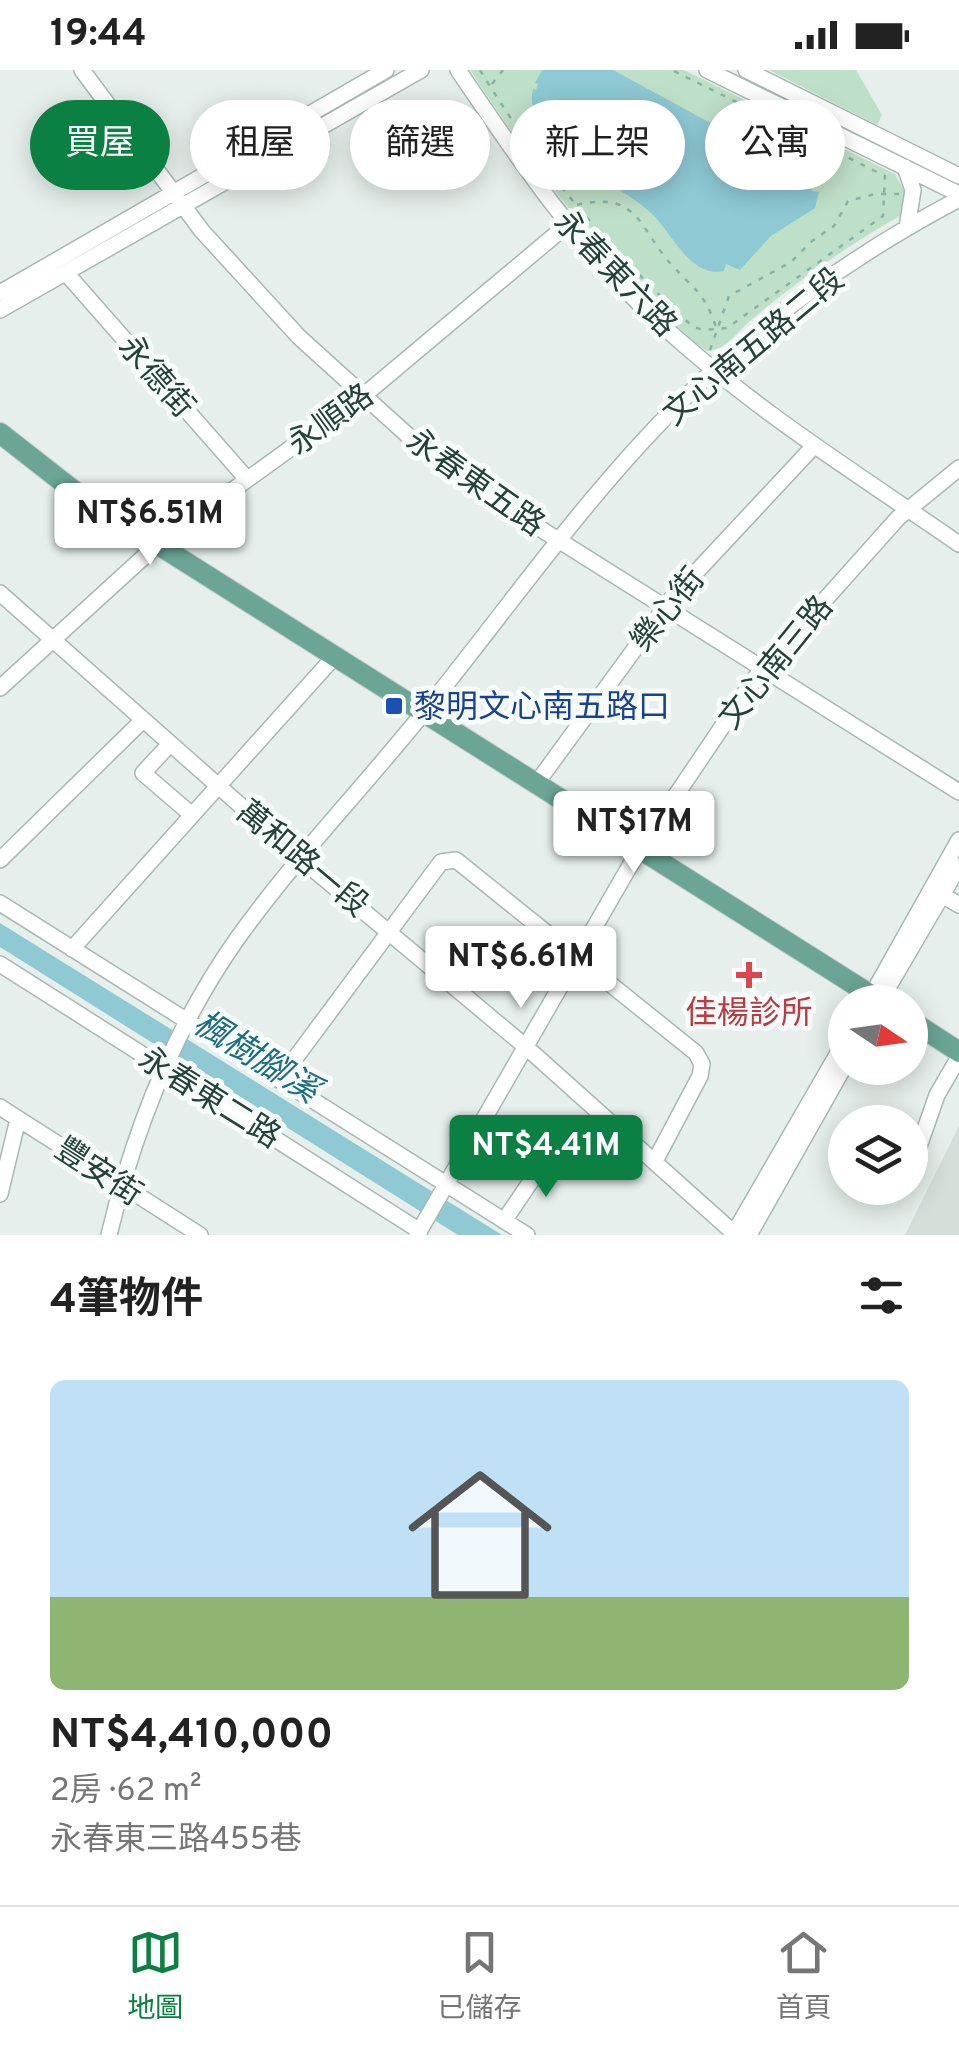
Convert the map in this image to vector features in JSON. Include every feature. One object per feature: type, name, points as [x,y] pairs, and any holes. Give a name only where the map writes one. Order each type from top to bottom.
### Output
[{"type":"main road","points":[[0,433],[78,494],[851,985]]},
{"type":"main road","points":[[928,1032],[959,1054]]},
{"type":"street","name":"永春東五路","points":[[82,70],[202,232],[298,336],[363,396],[463,478],[959,792]]},
{"type":"street","points":[[0,310],[66,273],[386,70]]},
{"type":"street","points":[[0,293],[421,70]]},
{"type":"street","name":"永春東六路","points":[[458,70],[546,200],[649,313],[714,371],[814,446],[959,544]]},
{"type":"street","points":[[708,70],[905,166],[959,197]]},
{"type":"street","points":[[746,70],[959,176]]},
{"type":"street","points":[[905,166],[913,190],[907,228]]},
{"type":"street","name":"文心南五路二段","points":[[109,1235],[120,1186],[165,1063],[206,986],[239,937],[559,541],[642,442],[768,324],[830,278],[959,197]]},
{"type":"street","name":"永順路","points":[[0,688],[158,544],[363,396],[567,225]]},
{"type":"street","name":"永德街","points":[[66,273],[247,480]]},
{"type":"street","name":"樂心街","points":[[536,784],[665,607],[814,446]]},
{"type":"street","name":"文心南三路","points":[[421,1229],[639,850],[761,670],[908,509],[959,468]]},
{"type":"street","name":"萬和路一段","points":[[0,593],[301,859],[526,1047],[734,1235]]},
{"type":"street","points":[[72,950],[336,656]]},
{"type":"street","points":[[0,860],[142,721]]},
{"type":"street","points":[[169,744],[143,773],[192,815]]},
{"type":"street","points":[[884,985],[959,840]]},
{"type":"street","points":[[279,1080],[441,862],[456,860],[696,1053],[702,1064],[700,1076],[655,1161]]},
{"type":"street","points":[[886,985],[959,866]]},
{"type":"street","points":[[942,895],[959,905]]},
{"type":"street","points":[[0,904],[186,1027],[279,1080],[444,1189],[526,1235]]},
{"type":"street","name":"永春東二路","points":[[0,964],[165,1063],[421,1229]]},
{"type":"street","points":[[928,1121],[959,1054]]},
{"type":"street","points":[[734,1235],[828,1071]]},
{"type":"street","points":[[749,1235],[833,1085]]},
{"type":"street","name":"豐安街","points":[[0,1106],[200,1235]]},
{"type":"street","points":[[0,1194],[18,1118]]},
{"type":"street","points":[[504,1221],[550,1153]]},
{"type":"path","points":[[480,70],[538,160],[608,242],[693,328],[717,330],[736,323],[883,216],[885,176],[672,70]]},
{"type":"path","points":[[490,86],[503,70]]},
{"type":"path","points":[[710,352],[729,296],[791,262],[834,226],[848,201],[884,193],[906,194]]},
{"type":"path","points":[[576,206],[610,203],[638,216],[661,252],[704,296],[717,330]]},
{"type":"path","points":[[608,242],[612,237]]},
{"type":"path","points":[[657,294],[662,289]]},
{"type":"shaded area","points":[[959,1126],[959,1235],[905,1235],[920,1205],[928,1205],[928,1189]]},
{"type":"green space","points":[[470,70],[684,70],[745,100],[705,100],[705,190],[845,190],[845,149],[895,174],[906,194],[900,216],[804,278],[725,344],[707,351],[670,320],[624,272],[555,190],[685,190],[685,100],[510,100],[510,129]]},
{"type":"green space","points":[[769,70],[856,70],[882,115],[877,125],[845,109],[845,100],[828,100]]},
{"type":"water","points":[[542,70],[613,70],[668,100],[532,100],[533,89],[538,84],[535,83]]},
{"type":"water","points":[[685,109],[705,120],[705,190],[819,192],[815,208],[771,236],[740,270],[726,264],[724,271],[701,268],[691,261],[651,213],[618,190],[685,190]]},
{"type":"water","points":[[0,923],[502,1235],[458,1235],[0,947]]},
{"type":"place","name":"黎明文心南五路口","points":[[394,706]]},
{"type":"place","name":"佳楊診所","points":[[749,975]]},
{"type":"water label","name":"楓樹腳溪","points":[[257,1056]]}]
